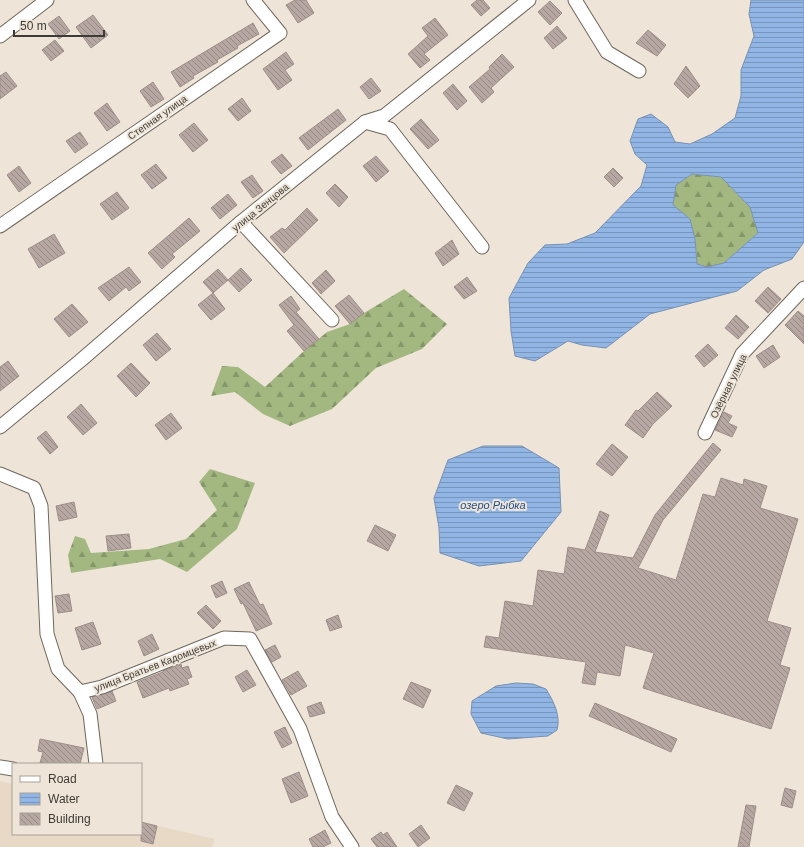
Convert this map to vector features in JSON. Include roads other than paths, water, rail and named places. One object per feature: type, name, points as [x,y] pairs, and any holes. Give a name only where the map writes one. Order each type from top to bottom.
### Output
[{"type":"street","points":[[0,36],[47,0]]},
{"type":"street","name":"Степная улица","points":[[0,226],[280,33],[253,0]]},
{"type":"street","name":"улица Зенцова","points":[[0,428],[241,222],[365,122],[384,116],[529,0]]},
{"type":"street","points":[[575,0],[607,52],[639,71]]},
{"type":"street","points":[[365,122],[390,129],[482,248]]},
{"type":"street","points":[[241,222],[332,320]]},
{"type":"street","name":"Озёрная улица","points":[[705,433],[742,354],[804,288]]},
{"type":"street","points":[[0,474],[34,488],[41,506],[48,634],[58,668],[80,692],[90,714],[96,763]]},
{"type":"street","name":"улица Братьев Кадомцевых","points":[[80,692],[102,687],[224,638],[250,639],[300,730],[332,817],[352,847]]},
{"type":"street","points":[[0,767],[12,769]]},
{"type":"water","points":[[751,0],[804,0],[804,242],[792,259],[764,270],[737,291],[650,314],[606,348],[582,345],[568,341],[535,361],[515,356],[511,331],[509,298],[528,263],[545,245],[567,244],[595,233],[641,186],[647,165],[635,154],[630,141],[638,119],[651,114],[668,127],[675,142],[690,144],[712,134],[735,118],[741,96],[741,70],[754,36],[749,14]],"holes":[[[692,174],[721,177],[750,207],[758,233],[724,263],[707,267],[697,264],[695,239],[690,219],[673,205],[676,185]]]},
{"type":"water","name":"озеро Рыбка","points":[[483,446],[522,446],[559,468],[561,512],[521,561],[479,566],[440,553],[439,528],[434,498],[448,460]]},
{"type":"water","points":[[516,683],[533,684],[546,689],[556,709],[558,720],[557,730],[548,736],[508,739],[481,733],[471,714],[472,701],[496,686]]}]
